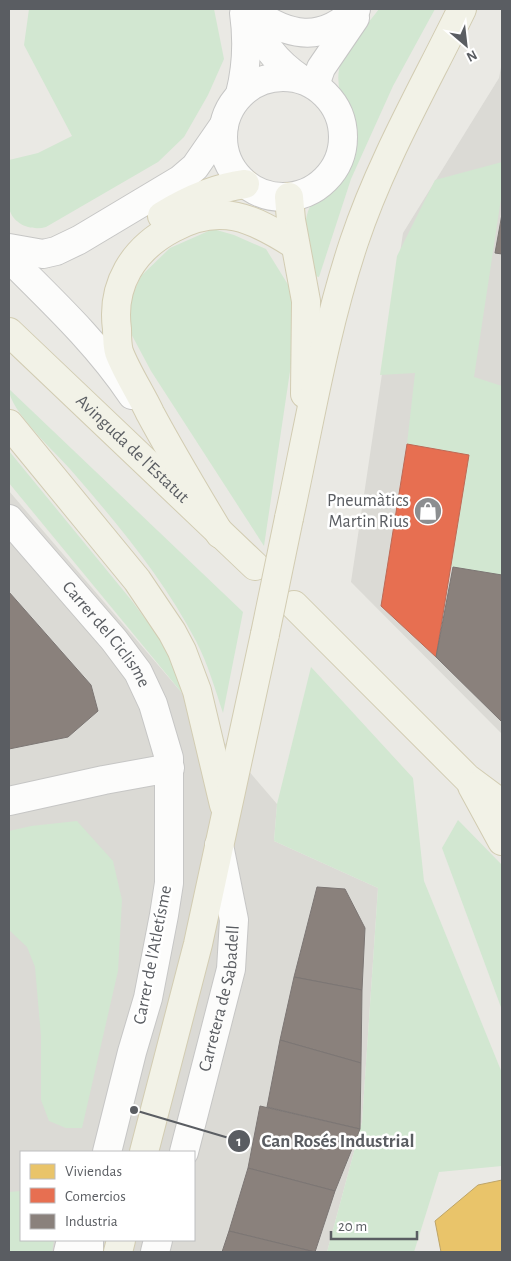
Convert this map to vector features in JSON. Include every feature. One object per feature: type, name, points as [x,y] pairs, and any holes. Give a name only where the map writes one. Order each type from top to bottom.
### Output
[{"type":"main road","points":[[144,1151],[198,944],[339,290],[354,240],[381,174],[462,9]]},
{"type":"main road","points":[[220,534],[170,452],[119,352],[108,313],[107,294],[116,267],[126,250],[161,217],[184,202],[209,192],[245,184]]},
{"type":"main road","points":[[289,197],[295,245],[306,301],[304,368],[306,436]]},
{"type":"main road","points":[[119,352],[114,312],[120,284],[133,260],[151,241],[196,217],[222,214],[247,218],[267,227],[295,245]]},
{"type":"main road","name":"Avinguda de l'Estatut","points":[[9,332],[255,566]]},
{"type":"main road","points":[[9,424],[137,580],[172,632],[182,651],[197,691],[226,810]]},
{"type":"main road","points":[[294,605],[467,778],[502,804]]},
{"type":"main road","points":[[467,778],[502,841]]},
{"type":"street","points":[[245,9],[270,53],[286,69],[308,82],[334,103],[340,115],[343,129],[341,155],[327,179],[305,193],[289,197],[267,195],[245,184],[228,163],[224,149],[224,125],[230,106],[251,85],[269,78],[288,76],[308,82]]},
{"type":"street","points":[[240,94],[246,70],[247,38],[245,9]]},
{"type":"street","points":[[250,9],[274,24],[304,32],[330,30],[343,22],[356,9]]},
{"type":"street","points":[[317,32],[335,17],[340,9]]},
{"type":"street","points":[[308,82],[321,68],[361,9]]},
{"type":"street","points":[[9,248],[43,254],[79,240],[181,179],[194,167],[224,125]]},
{"type":"street","name":"Avinguda de l'Estatut","points":[[9,258],[76,326],[122,379],[170,452]]},
{"type":"street","name":"Carrer del Ciclisme","points":[[9,519],[114,640],[138,672],[153,704],[170,768]]},
{"type":"street","points":[[9,801],[170,768]]},
{"type":"street","name":"Carrer de l'Atletísme","points":[[107,1151],[132,1052],[148,998],[164,914],[169,883],[170,768]]},
{"type":"street","name":"Carretera de Sabadell","points":[[184,1151],[231,969],[234,920],[219,845]]},
{"type":"shaded area","points":[[502,62],[502,734],[351,582],[403,233],[499,78]]},
{"type":"shaded area","points":[[9,491],[277,804],[274,841],[378,888],[362,1122],[327,1252],[9,1252]]},
{"type":"green space","points":[[29,9],[214,9],[224,59],[208,95],[184,137],[158,162],[46,227],[41,228],[29,227],[19,223],[11,214],[8,196],[9,160],[38,153],[72,136],[24,45]]},
{"type":"green space","points":[[379,9],[435,9],[393,86],[351,179],[319,277],[310,275],[305,233],[308,212],[312,203],[319,195],[339,179],[350,158],[352,146],[351,133],[338,83],[339,70],[343,58],[355,39]]},
{"type":"green space","points":[[502,162],[502,192],[474,377],[502,386],[502,575],[451,567],[469,455],[407,444],[415,373],[380,375],[397,256],[435,180]]},
{"type":"green space","points":[[213,229],[234,235],[266,249],[300,304],[264,546],[151,371],[127,326],[128,305],[141,276],[170,248]]},
{"type":"green space","points":[[9,389],[243,612],[223,713],[200,650],[169,595],[105,510],[24,419],[11,398]]},
{"type":"green space","points":[[9,451],[132,601],[168,650],[182,693],[9,483]]},
{"type":"green space","points":[[311,667],[413,778],[424,881],[502,1073],[502,1166],[439,1172],[414,1252],[327,1252],[362,1122],[378,888],[274,841],[277,804]]},
{"type":"green space","points":[[458,820],[502,865],[502,1010],[442,848]]},
{"type":"green space","points":[[77,821],[113,861],[122,900],[118,971],[82,1128],[66,1128],[49,1121],[41,1100],[41,1036],[35,967],[27,947],[9,930],[9,831],[31,826]]},
{"type":"green space","points":[[20,1191],[20,1241],[54,1241],[52,1252],[9,1252],[9,1192]]},
{"type":"building: Viviendas","points":[[502,1180],[502,1252],[441,1252],[435,1221],[478,1185]]},
{"type":"building: Comercios","name":"Pneumàtics Martin Rius","points":[[407,444],[469,455],[436,657],[381,606]]},
{"type":"building: Industria","points":[[502,214],[502,254],[495,253]]},
{"type":"building: Industria","points":[[453,567],[502,575],[502,722],[436,657]]},
{"type":"building: Industria","points":[[9,592],[91,685],[98,711],[68,737],[9,749]]},
{"type":"building: Industria","points":[[317,887],[345,889],[365,928],[362,990],[294,977]]},
{"type":"building: Industria","points":[[294,977],[362,990],[361,1063],[280,1040]]},
{"type":"building: Industria","points":[[280,1040],[361,1063],[360,1129],[267,1107]]},
{"type":"building: Industria","points":[[260,1106],[360,1129],[335,1191],[248,1168]]},
{"type":"building: Industria","points":[[248,1168],[335,1191],[315,1252],[229,1231]]},
{"type":"building: Industria","points":[[229,1231],[315,1252],[222,1252]]},
{"type":"place","name":"Pneumàtics Martin Rius","points":[[428,511]]},
{"type":"place","name":"Can Rosés Industrial","points":[[134,1110]]}]
